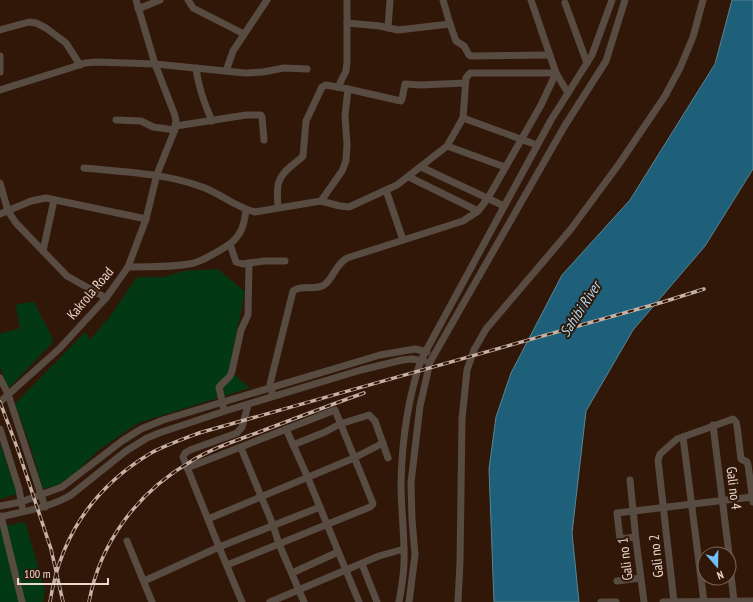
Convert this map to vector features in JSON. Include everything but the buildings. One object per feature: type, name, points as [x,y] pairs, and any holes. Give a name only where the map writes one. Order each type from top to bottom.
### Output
[{"type":"street","points":[[136,0],[155,64],[174,113],[175,128]]},
{"type":"street","points":[[138,9],[160,0]]},
{"type":"street","points":[[188,0],[193,8],[244,34]]},
{"type":"street","points":[[226,71],[233,51],[267,0]]},
{"type":"street","points":[[338,87],[346,71],[347,62],[347,0]]},
{"type":"street","points":[[388,28],[390,0]]},
{"type":"street","points":[[442,0],[456,41],[464,46],[469,55],[550,55]]},
{"type":"street","points":[[531,0],[556,73],[568,93]]},
{"type":"street","points":[[399,602],[404,549],[401,483],[404,434],[407,411],[420,360],[551,120],[592,55],[612,0]]},
{"type":"street","points":[[409,602],[415,555],[411,483],[420,406],[430,362],[564,127],[606,61],[625,0]]},
{"type":"street","points":[[458,602],[462,419],[467,370],[474,350],[486,329],[571,229],[619,164],[665,96],[680,68],[693,37],[703,0]]},
{"type":"street","points":[[564,3],[587,63]]},
{"type":"street","points":[[0,30],[28,22],[36,22],[66,43],[80,65]]},
{"type":"street","points":[[347,22],[380,26],[393,30],[450,24]]},
{"type":"street","points":[[0,56],[0,72]]},
{"type":"street","points":[[0,90],[80,65],[97,62],[155,64],[226,71],[255,72],[284,68],[307,68]]},
{"type":"street","points":[[196,68],[201,95],[212,121]]},
{"type":"street","points":[[84,168],[157,174],[204,188],[246,210],[255,212],[321,201],[340,206],[349,206],[396,186],[447,146],[463,118],[465,83],[467,76],[473,72],[556,73]]},
{"type":"street","points":[[273,396],[270,384],[293,291],[299,288],[319,287],[328,281],[338,265],[347,258],[463,221],[478,211],[488,198],[541,105],[556,73]]},
{"type":"street","points":[[278,208],[278,184],[280,178],[303,156],[305,149],[306,121],[322,87],[326,85],[338,87],[400,102],[405,84],[421,85],[465,83]]},
{"type":"street","points":[[321,201],[342,171],[346,161],[347,144],[345,116],[348,89]]},
{"type":"street","points":[[116,120],[141,121],[153,127],[175,128],[246,115],[261,115],[264,140]]},
{"type":"street","points":[[463,118],[537,145]]},
{"type":"street","name":"Kakrola Road","points":[[0,402],[59,349],[106,298],[128,267],[146,219],[157,174],[175,128]]},
{"type":"street","points":[[447,146],[505,167]]},
{"type":"street","points":[[421,167],[504,206]]},
{"type":"street","points":[[409,177],[478,211]]},
{"type":"street","points":[[0,183],[8,211],[16,223],[67,276],[106,298]]},
{"type":"street","points":[[386,190],[403,240]]},
{"type":"street","points":[[0,214],[39,199],[54,200],[146,219]]},
{"type":"street","points":[[43,251],[54,200]]},
{"type":"street","points":[[128,267],[182,265],[195,263],[208,257],[230,244],[241,233],[246,210]]},
{"type":"street","points":[[230,244],[236,262],[243,264],[285,260]]},
{"type":"street","points":[[225,411],[218,387],[230,376],[241,330],[248,315],[249,263]]},
{"type":"street","points":[[0,506],[21,502],[62,487],[122,441],[141,429],[163,420],[380,355],[415,349],[434,354]]},
{"type":"street","points":[[22,602],[1,516],[45,507],[61,501],[126,450],[147,438],[169,429],[361,370],[402,360],[420,360],[430,362]]},
{"type":"street","points":[[0,378],[8,394],[45,507]]},
{"type":"street","points":[[242,602],[183,457],[185,453],[190,450],[233,436],[240,431],[248,404]]},
{"type":"street","points":[[187,468],[335,410],[373,504],[370,507],[227,565]]},
{"type":"street","points":[[293,445],[340,424],[370,415],[375,422],[388,458]]},
{"type":"street","points":[[635,537],[620,539],[617,514],[664,508],[691,504],[722,500],[753,500],[748,466],[747,462],[743,461],[741,457],[735,420],[730,419],[683,437],[691,504],[704,602]]},
{"type":"street","name":"Gali no 4","points":[[713,425],[727,546]]},
{"type":"street","points":[[0,429],[19,489],[23,512]]},
{"type":"street","points":[[286,429],[308,478],[359,602]]},
{"type":"street","name":"Gali no 2","points":[[674,602],[658,457],[674,441],[683,437]]},
{"type":"street","points":[[208,519],[308,478],[354,458],[383,443]]},
{"type":"street","points":[[241,448],[304,602]]},
{"type":"street","name":"Gali no 1","points":[[630,480],[635,537],[644,602]]},
{"type":"street","points":[[144,581],[219,547],[320,507]]},
{"type":"street","points":[[127,541],[152,602]]},
{"type":"street","points":[[270,602],[383,555],[404,549]]},
{"type":"street","points":[[292,573],[338,552]]},
{"type":"street","points":[[362,564],[377,602]]},
{"type":"street","name":"Gali no 1","points":[[617,581],[640,578]]},
{"type":"street","points":[[732,586],[734,601]]},
{"type":"street","points":[[663,602],[753,601]]},
{"type":"street","points":[[601,602],[616,602]]},
{"type":"green space","points":[[218,269],[245,292],[229,370],[250,388],[138,423],[100,449],[77,471],[58,485],[43,489],[31,448],[15,404],[85,332],[90,340],[111,315],[137,277],[164,277],[184,271]]},
{"type":"green space","points":[[34,302],[53,339],[53,342],[9,388],[0,368],[0,334],[20,328],[16,305]]},
{"type":"green space","points":[[0,443],[17,494],[0,499]]},
{"type":"green space","points":[[25,522],[45,591],[43,602],[0,602],[0,527]]},
{"type":"water","name":"Sahibi River","points":[[732,0],[753,0],[753,169],[705,246],[633,330],[586,411],[572,533],[579,602],[494,602],[489,469],[496,417],[511,373],[562,275],[630,200],[715,64]]},
{"type":"railway","points":[[50,602],[55,578],[62,556],[71,535],[83,516],[113,481],[131,466],[157,450],[199,433],[663,302],[704,289]]},
{"type":"railway","points":[[89,602],[94,580],[112,539],[138,504],[171,474],[198,457],[216,448],[364,393]]},
{"type":"railway","points":[[0,402],[18,450],[51,549],[63,602]]}]
